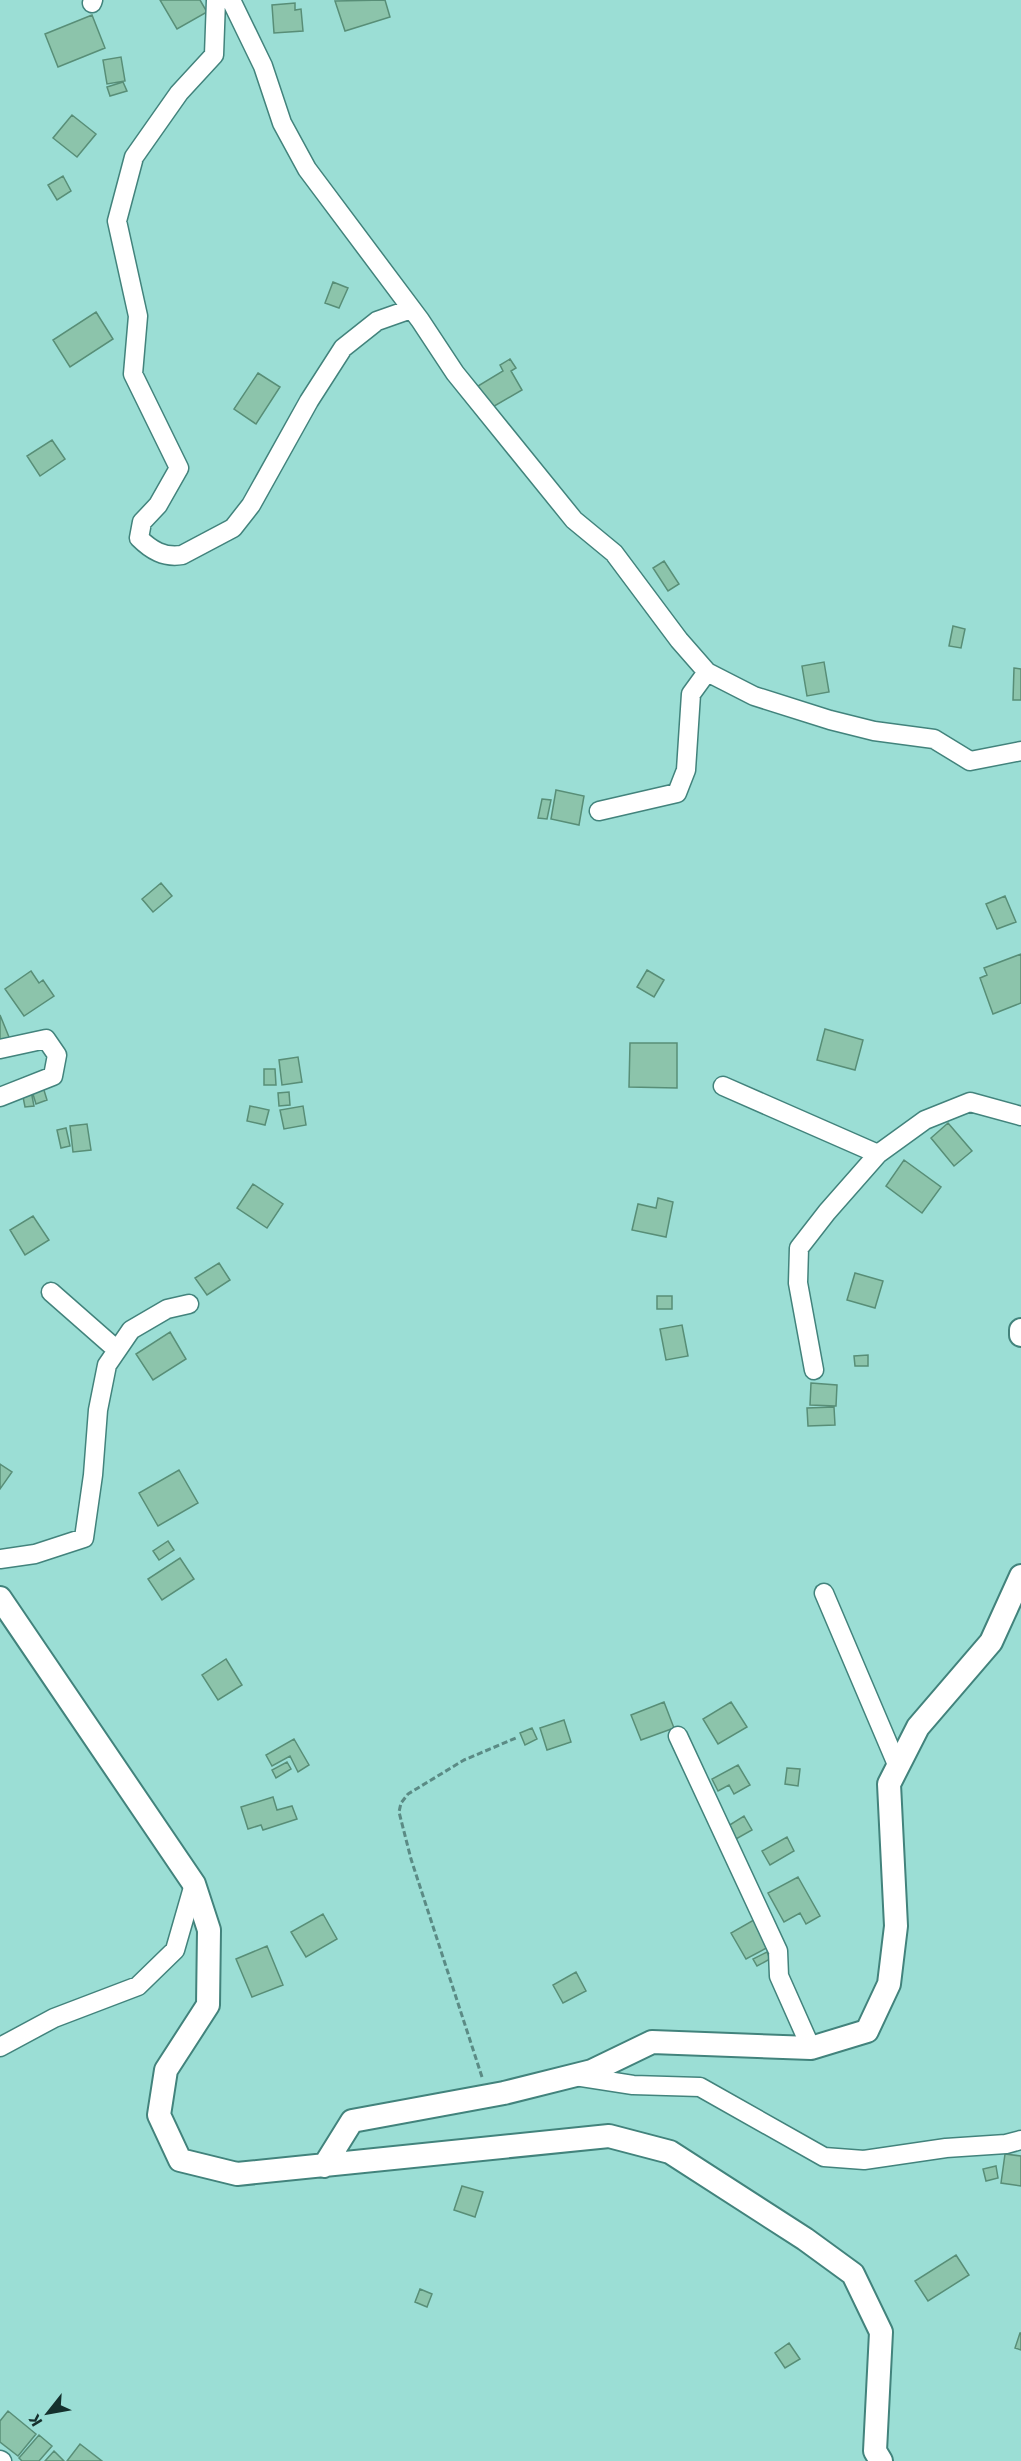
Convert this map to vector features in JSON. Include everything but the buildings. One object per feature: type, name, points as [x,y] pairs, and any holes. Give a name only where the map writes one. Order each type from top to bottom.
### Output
[{"type":"street","points":[[216,0],[214,55],[179,93],[134,157],[117,221],[138,316],[133,374],[179,468],[158,505],[142,522],[138,538],[153,552],[174,556],[182,555],[233,528],[251,505],[309,402],[343,348],[377,321],[411,309]]},
{"type":"street","points":[[231,0],[263,66],[282,123],[307,169],[411,309],[454,373],[566,511],[614,553],[679,640],[707,672],[754,696],[830,720],[874,731],[934,739],[970,761],[1021,751]]},
{"type":"street","points":[[599,811],[677,793],[686,770],[691,694],[707,672]]},
{"type":"street","points":[[0,1048],[46,1039],[57,1055],[53,1076],[0,1097]]},
{"type":"street","points":[[723,1086],[878,1154]]},
{"type":"street","points":[[814,1370],[798,1283],[799,1248],[827,1212],[878,1154],[925,1120],[970,1102],[1021,1116]]},
{"type":"street","points":[[51,1292],[117,1350]]},
{"type":"street","points":[[0,1559],[35,1554],[84,1538],[93,1475],[98,1410],[107,1365],[131,1330],[167,1309],[189,1304]]},
{"type":"street","points":[[1021,1330],[1021,1335]]},
{"type":"street","points":[[324,2166],[352,2121],[488,2096],[592,2071],[652,2042],[811,2048],[867,2031],[889,1984],[896,1926],[889,1784],[918,1727],[992,1642],[1021,1576]]},
{"type":"street","points":[[824,1593],[898,1767]]},
{"type":"street","points":[[0,1598],[194,1884],[209,1930],[208,2005],[166,2070],[159,2115],[180,2160],[237,2174],[609,2136],[670,2151],[853,2274],[881,2332],[875,2451],[881,2461]]},
{"type":"street","points":[[678,1736],[778,1951],[779,1976],[811,2048]]},
{"type":"street","points":[[0,2047],[54,2018],[138,1986],[175,1950],[194,1884]]},
{"type":"street","points":[[573,2076],[633,2085],[700,2088],[824,2157],[864,2160],[946,2148],[1006,2144],[1021,2140]]},
{"type":"path","points":[[488,2096],[411,1859],[399,1812],[401,1803],[408,1794],[464,1760],[516,1738]]}]
